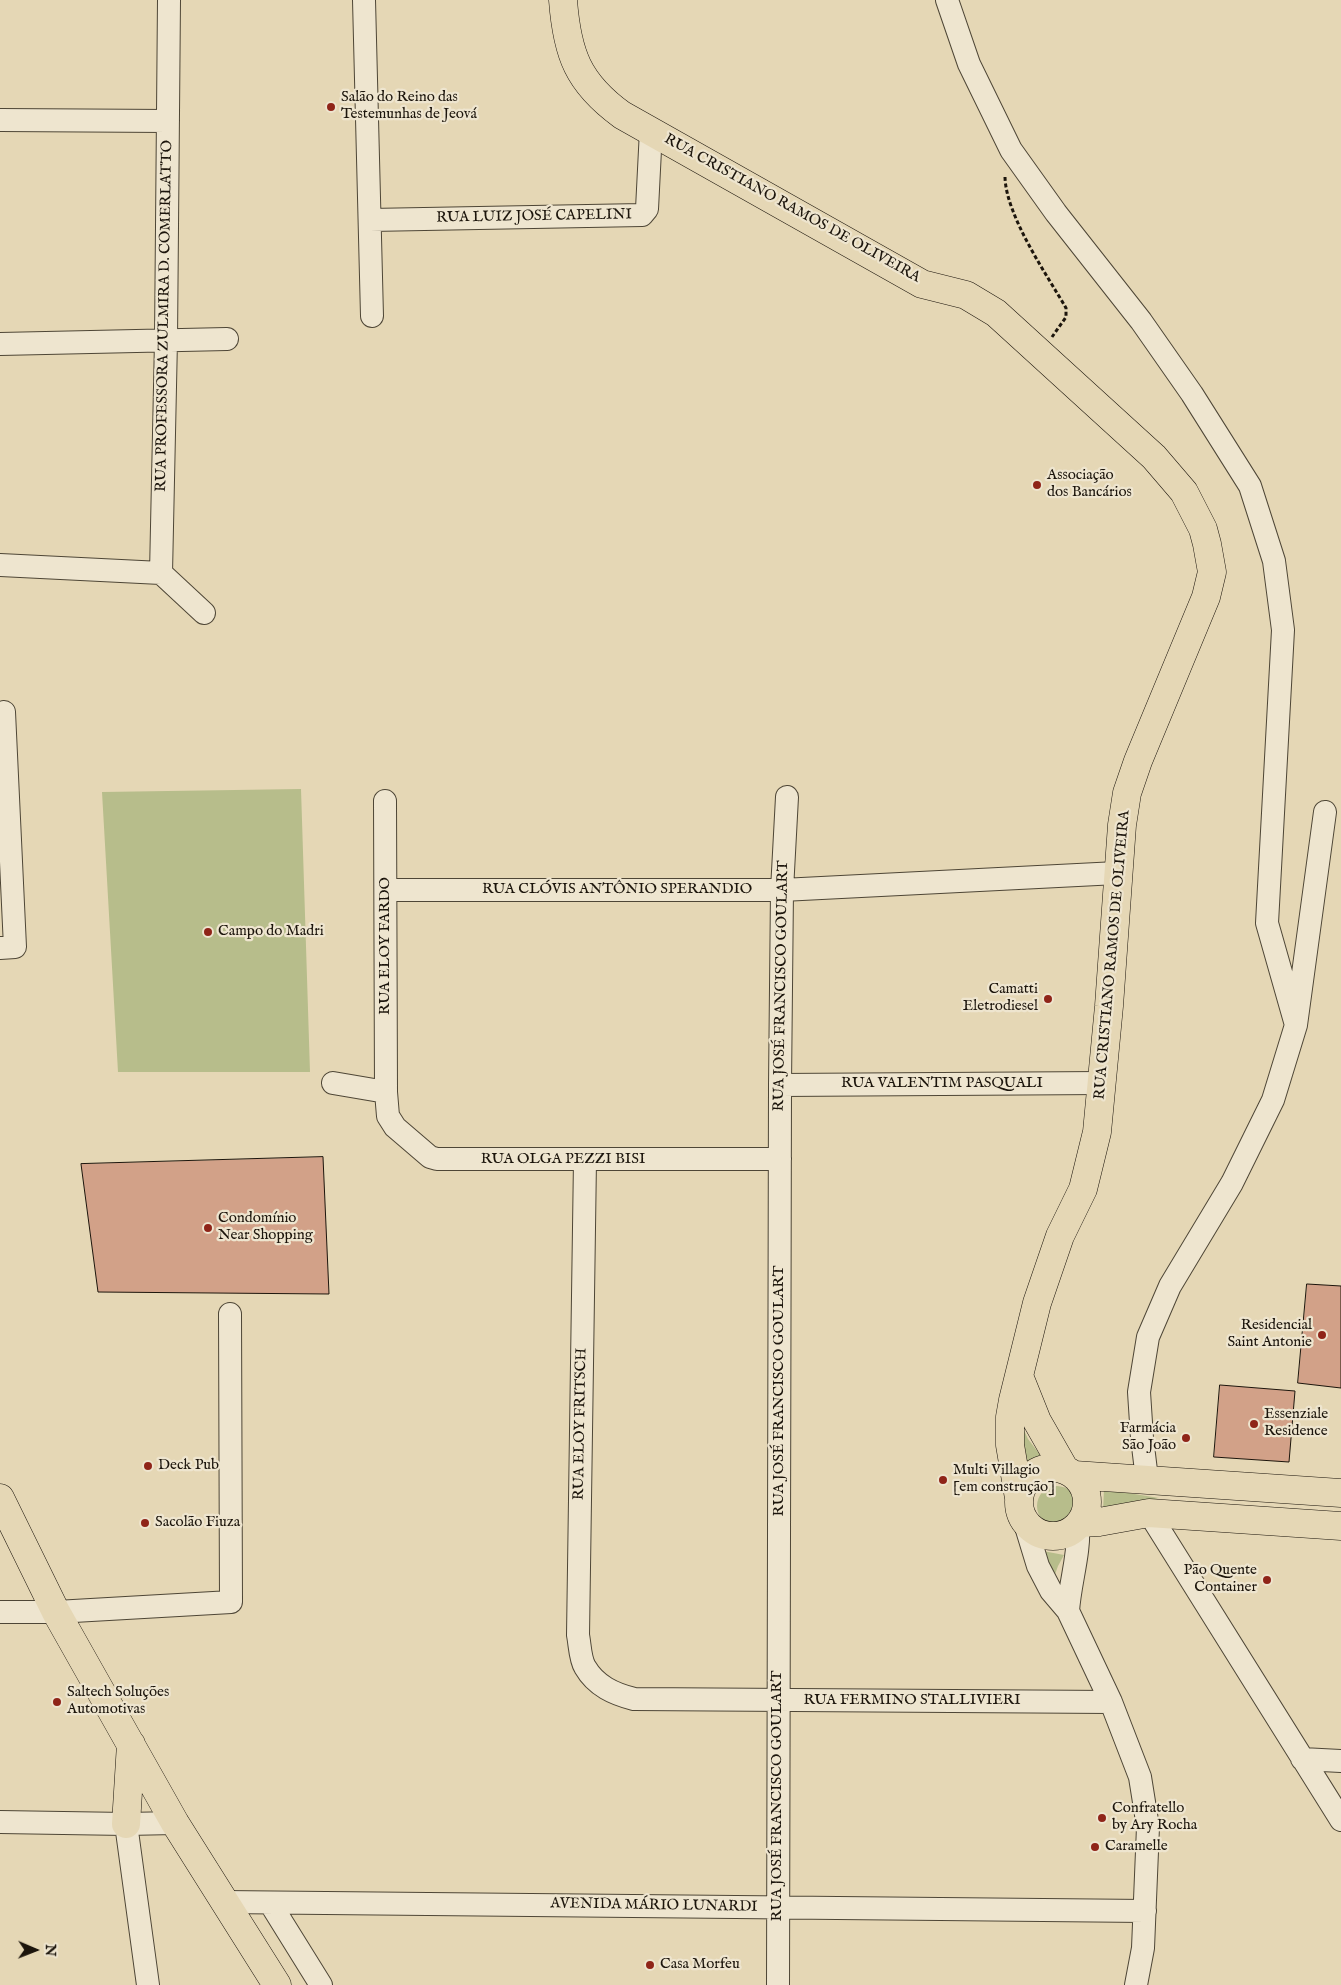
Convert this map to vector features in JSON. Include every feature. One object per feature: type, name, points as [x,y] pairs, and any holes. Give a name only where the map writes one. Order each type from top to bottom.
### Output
[{"type":"main road","name":"RUA CRISTIANO RAMOS DE OLIVEIRA","points":[[563,0],[564,23],[572,54],[584,80],[602,100],[622,115],[922,284],[966,295],[996,313],[1154,457],[1184,492],[1202,529],[1212,572],[1206,598],[1138,761],[1127,793],[1117,873],[1103,1083],[1097,1132],[1083,1189],[1060,1236],[1037,1303],[1010,1417],[1010,1445],[1022,1509]]},
{"type":"main road","points":[[1019,1376],[1037,1421],[1070,1472],[1082,1483],[1086,1493],[1085,1514],[1079,1524],[1068,1532],[1056,1536],[1044,1534],[1033,1529],[1022,1509],[1022,1488],[1028,1479],[1036,1473],[1050,1468],[1070,1472],[1147,1479],[1330,1492],[1330,1525],[1149,1513],[1079,1524]]},
{"type":"main road","points":[[0,1498],[56,1612],[130,1744],[223,1902],[277,1985]]},
{"type":"main road","points":[[126,1824],[130,1744]]},
{"type":"street","name":"RUA PROFESSORA ZULMIRA D. COMERLATTO","points":[[161,573],[166,340],[169,0]]},
{"type":"street","points":[[364,0],[372,316]]},
{"type":"street","points":[[947,0],[969,64],[1011,150],[1056,213],[1141,321],[1192,394],[1250,486],[1274,561],[1283,630],[1266,923],[1296,1025]]},
{"type":"street","points":[[0,120],[168,121]]},
{"type":"street","name":"RUA LUIZ JOSÉ CAPELINI","points":[[370,220],[642,215],[647,209],[651,130]]},
{"type":"street","points":[[0,344],[227,339]]},
{"type":"street","points":[[0,565],[161,573],[204,613]]},
{"type":"street","points":[[4,712],[7,947]]},
{"type":"street","name":"RUA JOSÉ FRANCISCO GOULART","points":[[778,1985],[780,1085],[782,890],[787,796]]},
{"type":"street","name":"RUA ELOY FARDO","points":[[385,801],[386,1092]]},
{"type":"street","points":[[1147,1479],[1139,1392],[1148,1337],[1170,1286],[1232,1183],[1274,1100],[1296,1025],[1325,812]]},
{"type":"street","name":"RUA CLÓVIS ANTÔNIO SPERANDIO","points":[[386,890],[782,890],[1117,873]]},
{"type":"street","points":[[332,1082],[386,1092]]},
{"type":"street","name":"RUA VALENTIM PASQUALI","points":[[780,1085],[1103,1083]]},
{"type":"street","name":"RUA OLGA PEZZI BISI","points":[[386,1092],[388,1116],[395,1127],[430,1157],[437,1159],[780,1159]]},
{"type":"street","name":"RUA ELOY FRITSCH","points":[[585,1160],[578,1636],[584,1666],[598,1682]]},
{"type":"street","points":[[0,1612],[56,1612],[231,1602],[230,1314]]},
{"type":"street","name":"RUA CRISTIANO RAMOS DE OLIVEIRA","points":[[1022,1509],[1038,1566],[1051,1591],[1068,1611],[1111,1702],[1140,1777],[1148,1827],[1143,1948],[1136,1985]]},
{"type":"street","points":[[1149,1513],[1341,1820]]},
{"type":"street","name":"RUA CRISTIANO RAMOS DE OLIVEIRA","points":[[1068,1611],[1070,1586],[1079,1540],[1079,1524]]},
{"type":"street","name":"RUA FERMINO STALLIVIERI","points":[[598,1682],[612,1694],[634,1699],[1111,1702]]},
{"type":"street","points":[[1302,1759],[1341,1761]]},
{"type":"street","points":[[0,1822],[175,1823]]},
{"type":"street","points":[[126,1824],[148,1985]]},
{"type":"street","name":"AVENIDA MÁRIO LUNARDI","points":[[223,1902],[1145,1911]]},
{"type":"street","points":[[270,1903],[321,1985]]},
{"type":"path","points":[[1011,150],[1004,179],[1011,205],[1027,242],[1066,308],[1066,317],[1062,324],[1039,352]]},
{"type":"green space","name":"Campo do Madri","points":[[301,789],[310,1072],[118,1072],[102,792]]},
{"type":"green space","points":[[1017,1415],[1028,1439],[1041,1456],[1021,1469]]},
{"type":"green space","points":[[1057,1486],[1071,1492],[1077,1506],[1071,1520],[1057,1526],[1043,1520],[1037,1506],[1043,1492]]},
{"type":"green space","points":[[1104,1489],[1159,1498],[1103,1511]]},
{"type":"green space","points":[[1043,1551],[1064,1555],[1053,1580]]},
{"type":"building","name":"Condomínio Near Shopping","points":[[323,1157],[329,1294],[98,1292],[81,1164]]},
{"type":"building","name":"Residencial Saint Antonie","points":[[1307,1284],[1341,1286],[1341,1388],[1298,1383]]},
{"type":"building","name":"Essenziale Residence","points":[[1220,1385],[1295,1391],[1289,1462],[1214,1457]]},
{"type":"place","name":"Salão do Reino das Testemunhas de Jeová","points":[[331,107]]},
{"type":"place","name":"Associação dos Bancários","points":[[1037,485]]},
{"type":"place","name":"Campo do Madri","points":[[208,932]]},
{"type":"place","name":"Camatti Eletrodiesel","points":[[1048,999]]},
{"type":"place","name":"Condomínio Near Shopping","points":[[208,1228]]},
{"type":"place","name":"Residencial Saint Antonie","points":[[1322,1335]]},
{"type":"place","name":"Essenziale Residence","points":[[1254,1424]]},
{"type":"place","name":"Farmácia São João","points":[[1186,1438]]},
{"type":"place","name":"Deck Pub","points":[[148,1466]]},
{"type":"place","name":"Multi Villagio [em construção]","points":[[943,1480]]},
{"type":"place","name":"Sacolão Fiuza","points":[[145,1523]]},
{"type":"place","name":"Pão Quente Container","points":[[1267,1580]]},
{"type":"place","name":"Saltech Soluções Automotivas","points":[[57,1702]]},
{"type":"place","name":"Confratello by Ary Rocha","points":[[1102,1818]]},
{"type":"place","name":"Caramelle","points":[[1095,1847]]},
{"type":"place","name":"Casa Morfeu","points":[[650,1965]]}]
